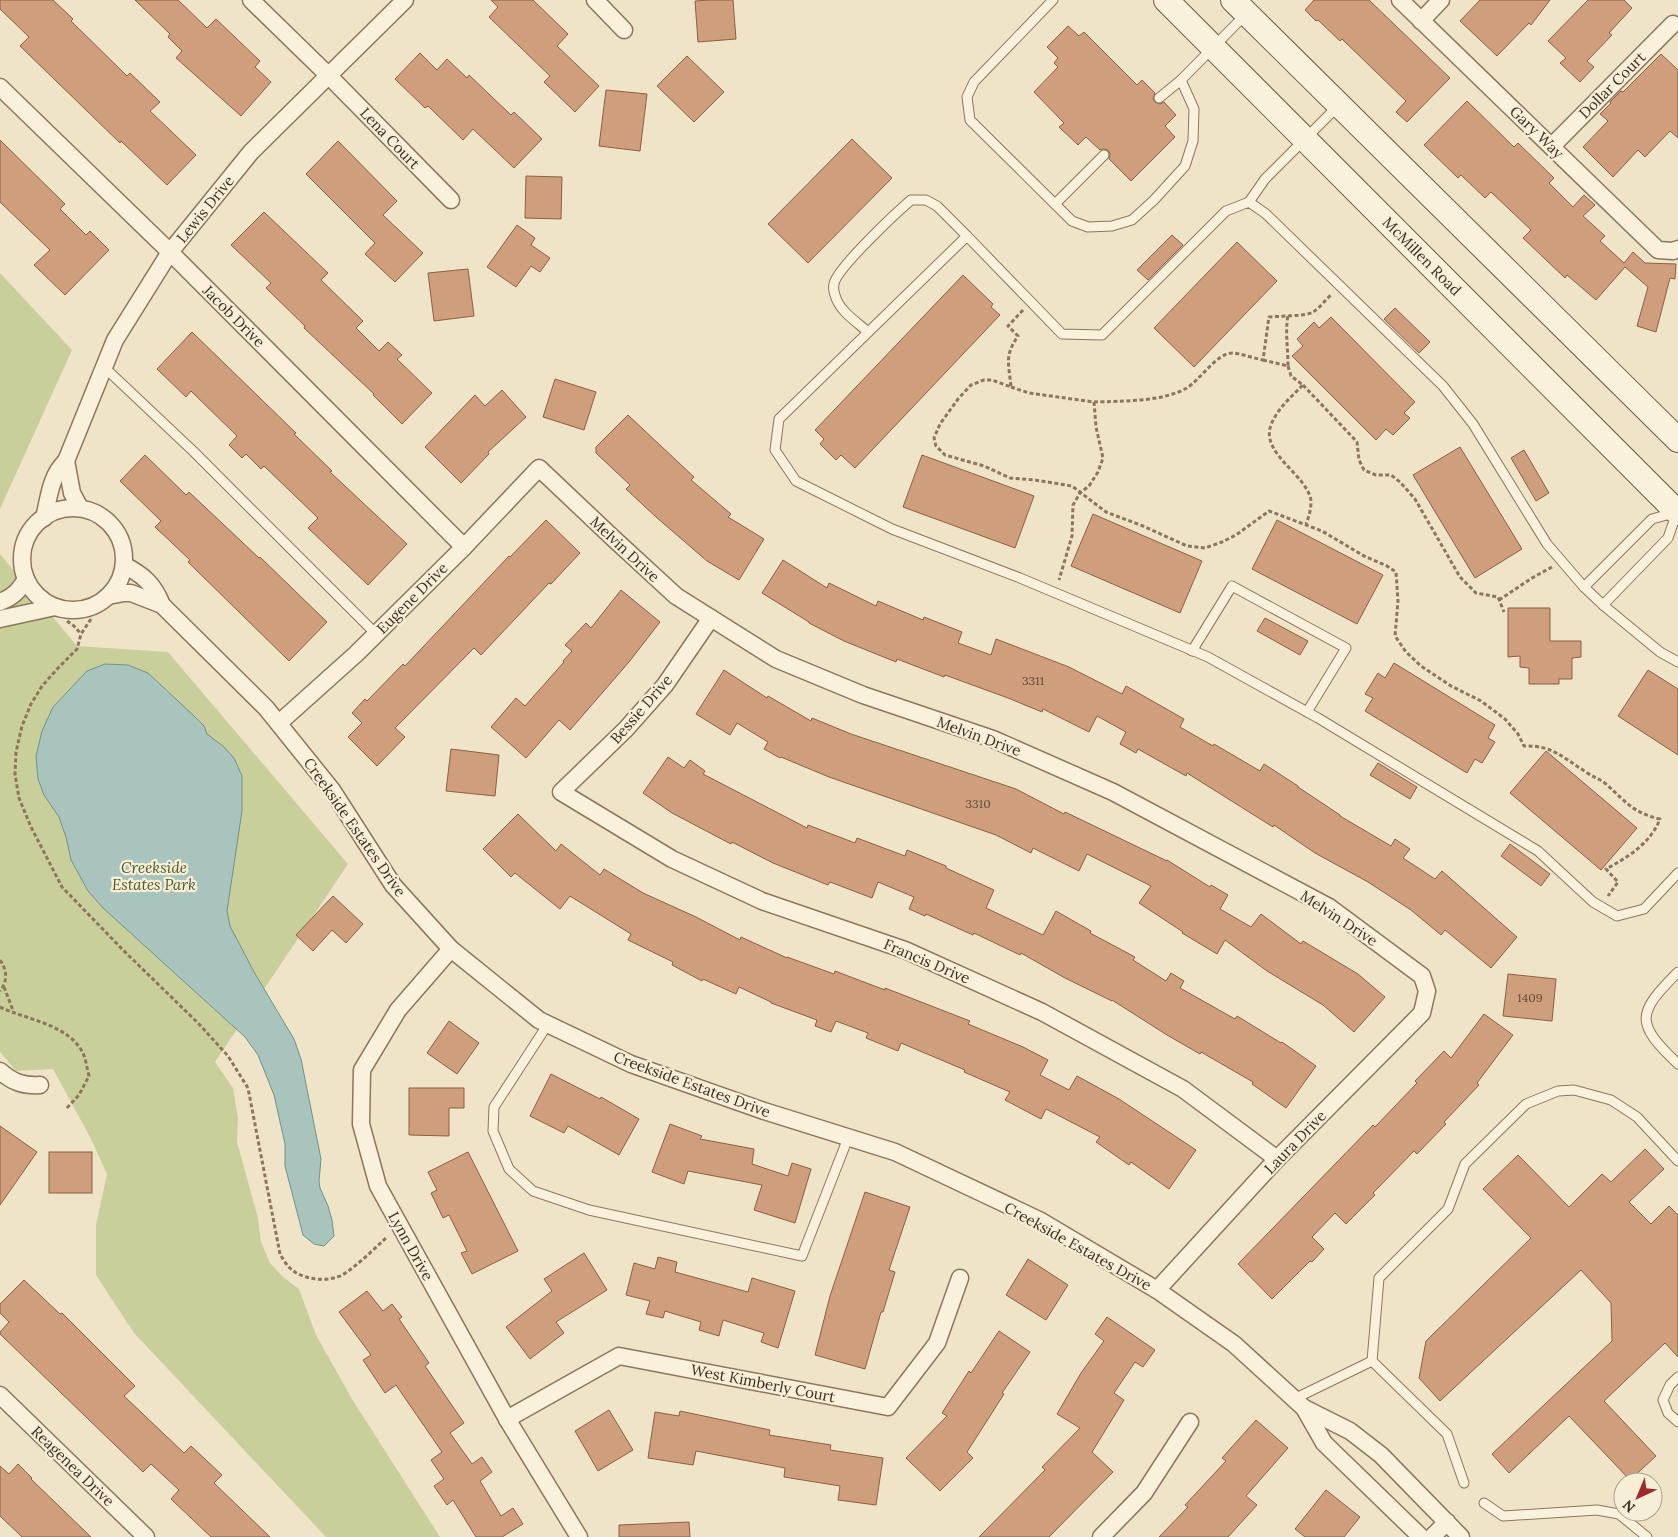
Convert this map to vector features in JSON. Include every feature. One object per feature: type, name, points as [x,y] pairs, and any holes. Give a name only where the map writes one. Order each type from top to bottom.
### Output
[{"type":"main road","name":"McMillen Road","points":[[1166,0],[1678,512]]},
{"type":"main road","points":[[1240,7],[1678,440]]},
{"type":"street","name":"Lena Court","points":[[251,0],[451,200]]},
{"type":"street","name":"Lewis Drive","points":[[44,518],[52,481],[58,468],[66,461],[115,340],[170,252],[251,152],[406,0]]},
{"type":"street","points":[[594,0],[624,30]]},
{"type":"street","name":"Gary Way","points":[[1400,0],[1658,250],[1673,251],[1678,249]]},
{"type":"street","points":[[1421,21],[1441,0]]},
{"type":"street","name":"Dollar Court","points":[[1552,146],[1673,24]]},
{"type":"street","name":"Jacob Drive","points":[[0,87],[170,252],[464,548]]},
{"type":"street","points":[[66,461],[72,493],[80,508]]},
{"type":"street","name":"Eugene Drive","points":[[279,723],[376,634],[464,548],[539,468]]},
{"type":"street","name":"Melvin Drive","points":[[539,468],[676,596],[776,659],[863,695],[993,739],[1113,792],[1329,907],[1422,976],[1428,991]]},
{"type":"street","points":[[0,619],[55,607],[73,610],[90,608],[108,596],[119,582],[124,565],[122,544],[114,528],[103,518],[80,508],[62,509],[44,518],[34,525],[22,548],[22,564],[26,579],[38,594],[55,607]]},
{"type":"street","name":"Creekside Estates Drive","points":[[124,565],[140,574],[157,591],[162,605]]},
{"type":"street","points":[[0,602],[11,598],[26,579]]},
{"type":"street","name":"Creekside Estates Drive","points":[[108,596],[124,593],[131,594],[162,605],[279,723],[332,790],[393,884],[450,949],[539,1020],[631,1064],[764,1111],[895,1152],[1038,1220],[1157,1290],[1234,1344],[1299,1404],[1324,1443],[1421,1537]]},
{"type":"street","name":"Bessie Drive","points":[[561,792],[626,729],[665,685],[711,618]]},
{"type":"street","name":"Francis Drive","points":[[561,792],[672,859],[762,901],[904,950],[1042,1012],[1183,1089],[1278,1159]]},
{"type":"street","name":"Lynn Drive","points":[[450,949],[398,1010],[362,1070],[360,1124],[378,1186],[507,1419],[579,1537]]},
{"type":"street","name":"Laura Drive","points":[[1157,1290],[1278,1159],[1422,1013],[1428,991]]},
{"type":"street","points":[[0,1071],[9,1079],[25,1086],[40,1085]]},
{"type":"street","name":"West Kimberly Court","points":[[507,1419],[618,1356],[888,1407],[937,1342],[960,1278]]},
{"type":"street","name":"Reagenea Drive","points":[[0,1395],[146,1537]]},
{"type":"street","name":"Creekside Estates Drive","points":[[1299,1404],[1350,1431],[1373,1449],[1461,1537]]},
{"type":"street","points":[[1101,1537],[1144,1493],[1190,1422]]},
{"type":"street","points":[[1432,1537],[1447,1522]]},
{"type":"lane","points":[[1053,0],[974,82],[967,97],[970,120],[1072,221],[1088,227],[1112,226],[1132,220],[1154,200],[1185,166],[1193,142],[1194,109],[1181,80]]},
{"type":"lane","points":[[1160,98],[1214,47],[1240,7]]},
{"type":"lane","points":[[868,332],[842,309],[835,296],[834,284],[841,270],[897,212],[911,200],[926,200],[936,206],[967,236],[1062,334],[1102,336],[1226,210],[1249,202],[1265,179],[1340,105]]},
{"type":"lane","points":[[1055,204],[1104,155]]},
{"type":"lane","points":[[1249,202],[1266,214],[1443,386],[1473,424],[1547,544],[1584,587],[1660,652],[1678,662]]},
{"type":"lane","points":[[967,236],[779,418],[775,450],[796,480],[892,529],[1055,593],[1208,657],[1308,712],[1538,850],[1593,902],[1617,916],[1644,908],[1678,873]]},
{"type":"lane","points":[[104,367],[193,451],[376,634]]},
{"type":"lane","points":[[1584,587],[1652,519],[1678,512]]},
{"type":"lane","points":[[1603,605],[1668,538],[1678,512]]},
{"type":"lane","points":[[1192,650],[1232,586],[1346,648],[1308,712]]},
{"type":"lane","points":[[1678,972],[1658,992],[1646,1011],[1647,1028],[1659,1046],[1678,1064]]},
{"type":"lane","points":[[548,1024],[494,1107],[492,1131],[509,1169],[534,1191],[589,1210],[802,1256],[848,1138]]},
{"type":"lane","points":[[1372,1361],[1379,1278],[1448,1209],[1465,1164],[1526,1104],[1558,1091],[1574,1090],[1611,1100],[1637,1117],[1678,1161]]},
{"type":"lane","points":[[1299,1404],[1372,1361]]},
{"type":"lane","points":[[1372,1361],[1447,1434],[1464,1483]]},
{"type":"lane","points":[[1678,1378],[1670,1385],[1663,1400],[1668,1413],[1678,1422]]},
{"type":"lane","points":[[1484,1502],[1503,1516],[1597,1510],[1620,1514],[1647,1537]]},
{"type":"path","points":[[1262,360],[1270,317],[1288,314],[1306,315],[1313,312],[1340,286]]},
{"type":"path","points":[[1011,387],[1008,361],[1010,347],[1018,336],[1008,326],[1030,302]]},
{"type":"path","points":[[1288,314],[1285,329],[1288,341],[1288,366],[1292,376],[1357,442],[1359,460],[1364,470],[1376,475],[1391,475],[1415,499],[1460,577],[1476,593],[1498,598],[1504,612]]},
{"type":"path","points":[[1288,366],[1231,353],[1222,355],[1185,389],[1156,397],[1130,401],[1094,402],[1029,393],[992,380],[984,380],[971,385],[958,399],[940,424],[934,438],[936,446],[945,455],[984,466],[1010,478],[1072,486],[1106,512],[1187,546],[1205,548],[1222,542],[1236,535],[1268,510],[1322,531],[1364,556],[1396,572],[1398,601],[1395,636],[1406,652],[1421,666],[1451,686],[1481,701],[1505,719],[1518,734],[1524,746],[1552,749],[1604,783],[1626,805],[1648,817],[1660,819],[1657,827],[1646,842],[1629,856],[1606,869],[1618,882],[1600,906]]},
{"type":"path","points":[[1302,385],[1282,407],[1271,426],[1270,443],[1306,487],[1311,500],[1310,513],[1306,524]]},
{"type":"path","points":[[1055,593],[1072,536],[1073,505],[1098,472],[1103,458],[1096,428],[1094,402]]},
{"type":"path","points":[[1499,600],[1532,578],[1562,562]]},
{"type":"path","points":[[91,619],[81,634],[77,649],[42,686],[31,704],[22,726],[16,752],[15,774],[19,798],[46,858],[62,887],[199,1024],[228,1056],[242,1076],[248,1088],[280,1254],[290,1269],[302,1277],[315,1279],[331,1278],[346,1273],[386,1238]]},
{"type":"path","points":[[67,621],[81,634]]},
{"type":"path","points":[[0,960],[6,972],[4,986],[0,991]]},
{"type":"path","points":[[4,986],[14,1014]]},
{"type":"path","points":[[0,1007],[14,1014],[51,1026],[70,1037],[83,1054],[89,1076],[79,1095],[66,1109]]},
{"type":"green space","points":[[0,273],[72,350],[0,509]]},
{"type":"green space","name":"Creekside Estates Park","points":[[0,554],[77,646],[168,652],[348,864],[215,1062],[233,1088],[238,1118],[237,1142],[258,1218],[261,1242],[270,1263],[283,1277],[299,1289],[316,1335],[352,1399],[440,1537],[326,1537],[134,1333],[96,1275],[96,1225],[107,1174],[90,1137],[53,1069],[16,1071],[0,1052]]},
{"type":"water","points":[[105,664],[128,665],[148,673],[204,726],[207,734],[223,746],[234,758],[242,776],[242,811],[227,911],[230,926],[254,972],[294,1039],[301,1059],[321,1159],[320,1188],[328,1206],[334,1236],[324,1246],[314,1244],[303,1235],[285,1166],[285,1144],[274,1095],[258,1055],[245,1037],[103,908],[88,891],[71,860],[59,817],[44,795],[38,779],[36,756],[42,731],[53,707],[87,671]]},
{"type":"building","points":[[0,0],[53,0],[73,19],[71,21],[127,76],[130,73],[160,102],[150,111],[196,155],[167,185],[121,141],[120,143],[20,46],[29,37],[0,9]]},
{"type":"building","points":[[135,0],[178,0],[207,28],[216,19],[260,61],[255,67],[271,82],[241,116],[176,58],[182,51],[168,37],[170,34]]},
{"type":"building","points":[[491,0],[533,0],[568,34],[557,46],[599,86],[575,112],[544,82],[550,76],[489,17],[498,7]]},
{"type":"building","points":[[733,0],[736,39],[698,42],[695,1]]},
{"type":"building","points":[[1314,0],[1369,0],[1450,78],[1407,122],[1396,112],[1406,101],[1342,39],[1340,41],[1305,10]]},
{"type":"building","points":[[1480,0],[1550,0],[1531,25],[1529,23],[1497,56],[1460,21]]},
{"type":"building","points":[[1588,0],[1624,0],[1632,8],[1609,33],[1612,35],[1587,61],[1594,67],[1580,82],[1560,63],[1566,58],[1548,41]]},
{"type":"building","points":[[1068,26],[1079,36],[1084,32],[1137,85],[1142,80],[1155,93],[1153,99],[1155,102],[1160,104],[1164,102],[1176,115],[1165,126],[1175,137],[1131,181],[1109,159],[1110,154],[1108,150],[1100,150],[1086,137],[1078,145],[1059,127],[1064,123],[1034,92],[1058,67],[1054,63],[1058,58],[1047,47]]},
{"type":"building","points":[[420,53],[437,70],[447,59],[467,78],[469,75],[511,115],[514,112],[542,139],[514,168],[473,129],[463,140],[428,106],[425,108],[395,79]]},
{"type":"building","points":[[1661,54],[1678,70],[1678,138],[1670,131],[1645,157],[1638,150],[1613,177],[1583,147],[1608,121],[1600,114],[1610,102],[1621,91],[1623,92]]},
{"type":"building","points":[[687,56],[724,92],[694,122],[657,86]]},
{"type":"building","points":[[606,90],[647,94],[640,151],[599,146]]},
{"type":"building","points":[[1467,101],[1514,147],[1518,143],[1554,178],[1549,183],[1573,207],[1584,195],[1595,205],[1583,216],[1605,236],[1600,241],[1624,263],[1633,252],[1645,263],[1676,264],[1675,279],[1670,278],[1656,332],[1637,326],[1648,287],[1625,267],[1596,300],[1567,275],[1565,278],[1523,238],[1531,230],[1491,192],[1485,198],[1461,175],[1458,178],[1424,145]]},
{"type":"building","points":[[852,139],[892,178],[808,263],[768,224]]},
{"type":"building","points":[[0,140],[65,204],[60,209],[86,235],[90,231],[109,250],[65,295],[34,265],[50,250],[0,202]]},
{"type":"building","points":[[338,141],[397,201],[383,215],[423,253],[395,282],[365,254],[375,243],[306,174]]},
{"type":"building","points":[[526,176],[562,177],[561,219],[525,218]]},
{"type":"building","points":[[264,212],[328,273],[321,280],[363,321],[356,328],[379,351],[388,342],[402,355],[397,359],[432,393],[402,424],[374,394],[304,328],[305,326],[266,288],[271,283],[231,245]]},
{"type":"building","points":[[517,225],[535,238],[531,245],[550,258],[540,272],[531,266],[516,287],[487,267]]},
{"type":"building","points":[[1172,235],[1183,245],[1148,280],[1137,270]]},
{"type":"building","points":[[1237,242],[1277,281],[1194,367],[1154,328]]},
{"type":"building","points":[[468,269],[474,316],[434,321],[428,273]]},
{"type":"building","points":[[963,275],[993,304],[991,307],[1000,315],[855,468],[841,455],[836,460],[820,444],[824,439],[815,430]]},
{"type":"building","points":[[1395,308],[1430,342],[1419,353],[1384,319]]},
{"type":"building","points":[[1331,317],[1415,402],[1404,413],[1410,418],[1393,435],[1386,429],[1376,440],[1292,356],[1303,346],[1297,339],[1314,322],[1319,328]]},
{"type":"building","points":[[192,332],[296,433],[294,434],[332,471],[330,472],[407,544],[368,585],[308,528],[318,518],[264,466],[261,469],[246,454],[242,458],[229,445],[237,436],[191,391],[186,397],[157,369]]},
{"type":"building","points":[[555,379],[596,392],[584,430],[543,417]]},
{"type":"building","points":[[502,390],[526,417],[488,452],[489,454],[461,483],[425,447],[475,395],[485,406]]},
{"type":"building","points":[[628,415],[694,477],[691,480],[731,514],[728,517],[764,539],[739,580],[707,561],[656,517],[626,489],[630,485],[596,453],[596,447]]},
{"type":"building","points":[[1460,447],[1522,549],[1475,578],[1413,475]]},
{"type":"building","points":[[1524,450],[1549,493],[1536,501],[1511,458]]},
{"type":"building","points":[[145,455],[186,495],[189,492],[260,557],[327,622],[289,661],[155,527],[161,521],[120,481]]},
{"type":"building","points":[[922,455],[1034,496],[1015,548],[903,507]]},
{"type":"building","points":[[1093,514],[1202,561],[1180,613],[1071,566]]},
{"type":"building","points":[[546,520],[580,553],[481,655],[474,648],[395,728],[405,737],[377,766],[348,737],[362,723],[352,713],[365,699],[367,701],[403,664],[405,666],[509,556]]},
{"type":"building","points":[[1277,520],[1383,575],[1357,624],[1252,569]]},
{"type":"building","points":[[783,560],[827,588],[829,583],[876,606],[878,601],[923,620],[924,617],[962,632],[958,643],[991,655],[996,639],[1069,667],[1122,694],[1126,686],[1184,719],[1180,727],[1213,746],[1214,744],[1260,771],[1264,764],[1340,816],[1391,846],[1395,839],[1410,849],[1403,858],[1435,879],[1442,871],[1517,937],[1491,968],[1445,930],[1441,935],[1411,910],[1368,882],[1315,853],[1274,825],[1273,827],[1187,773],[1186,776],[1138,749],[1136,753],[1120,744],[1126,732],[1097,716],[1089,732],[1043,709],[1042,712],[945,675],[944,677],[897,659],[896,662],[844,641],[809,623],[762,593]]},
{"type":"building","points":[[621,590],[660,622],[629,662],[570,730],[559,720],[526,758],[491,727],[516,698],[525,706],[572,651],[565,645],[586,623],[591,628]]},
{"type":"building","points":[[1508,608],[1550,608],[1550,641],[1581,641],[1581,657],[1572,658],[1572,679],[1559,679],[1559,684],[1529,684],[1529,668],[1520,667],[1520,656],[1508,657]]},
{"type":"building","points":[[1265,618],[1308,641],[1300,655],[1257,631]]},
{"type":"building","points":[[1394,663],[1495,725],[1488,738],[1495,742],[1482,763],[1475,759],[1467,773],[1365,711],[1373,698],[1365,694],[1378,673],[1385,678]]},
{"type":"building","points":[[724,670],[767,698],[768,696],[811,721],[812,718],[851,734],[1016,789],[1064,814],[1065,812],[1167,860],[1210,887],[1211,885],[1228,895],[1220,909],[1251,927],[1261,914],[1301,944],[1303,941],[1358,974],[1385,997],[1354,1032],[1323,1005],[1267,971],[1225,940],[1217,954],[1182,933],[1139,903],[1151,886],[1087,854],[1079,871],[1033,848],[1031,853],[996,835],[780,758],[764,749],[768,742],[737,723],[730,735],[696,714]]},
{"type":"building","points":[[1648,670],[1678,689],[1678,755],[1618,716]]},
{"type":"building","points":[[451,749],[499,755],[495,796],[446,791]]},
{"type":"building","points":[[1546,751],[1637,828],[1601,870],[1510,793]]},
{"type":"building","points":[[668,757],[684,768],[690,760],[705,771],[703,774],[807,828],[808,825],[855,843],[857,838],[905,856],[907,850],[946,866],[946,868],[994,890],[986,908],[1043,935],[1056,911],[1091,931],[1090,933],[1135,957],[1133,960],[1166,981],[1171,973],[1184,981],[1180,988],[1235,1019],[1237,1016],[1282,1042],[1316,1066],[1286,1108],[1252,1084],[1253,1082],[1167,1035],[1112,1000],[1065,978],[1021,953],[1020,955],[974,933],[973,935],[926,914],[925,916],[909,909],[914,897],[878,882],[872,898],[830,882],[828,885],[773,863],[732,842],[731,844],[672,813],[643,793]]},
{"type":"building","points":[[1378,763],[1417,787],[1410,799],[1370,775]]},
{"type":"building","points":[[518,814],[556,851],[561,844],[600,875],[604,869],[643,893],[696,917],[740,940],[741,937],[787,958],[834,974],[835,971],[885,990],[885,988],[970,1021],[968,1024],[1023,1047],[1048,1060],[1040,1075],[1069,1090],[1077,1076],[1119,1099],[1196,1150],[1169,1189],[1131,1162],[1129,1165],[1096,1142],[1100,1137],[1046,1109],[1041,1119],[1005,1100],[1010,1092],[964,1072],[965,1070],[901,1043],[898,1051],[866,1038],[868,1033],[836,1021],[831,1032],[815,1026],[817,1020],[771,1003],[739,987],[736,994],[703,979],[702,981],[672,965],[673,962],[628,940],[631,934],[570,896],[560,909],[515,873],[511,877],[483,849]]},
{"type":"building","points":[[1510,844],[1550,874],[1541,886],[1501,856]]},
{"type":"building","points":[[333,896],[363,924],[346,943],[332,930],[313,951],[296,935]]},
{"type":"building","points":[[1508,974],[1556,979],[1552,1021],[1503,1016]]},
{"type":"building","points":[[1484,1014],[1513,1035],[1477,1083],[1479,1085],[1444,1122],[1446,1124],[1417,1154],[1414,1151],[1346,1224],[1335,1213],[1312,1237],[1324,1249],[1272,1299],[1238,1264],[1373,1125],[1375,1127],[1417,1083],[1415,1081],[1444,1051],[1451,1058]]},
{"type":"building","points":[[449,1021],[479,1043],[457,1074],[427,1053]]},
{"type":"building","points":[[551,1074],[600,1099],[601,1097],[639,1119],[619,1155],[568,1126],[564,1133],[530,1116]]},
{"type":"building","points":[[409,1088],[464,1088],[464,1108],[449,1108],[449,1136],[409,1135]]},
{"type":"building","points":[[670,1124],[702,1136],[700,1139],[754,1149],[752,1164],[788,1176],[792,1163],[811,1169],[795,1223],[754,1210],[762,1185],[688,1171],[684,1184],[652,1172]]},
{"type":"building","points":[[0,1126],[37,1152],[0,1205]]},
{"type":"building","points":[[1645,1149],[1664,1169],[1629,1202],[1651,1224],[1669,1206],[1678,1215],[1678,1357],[1665,1343],[1604,1401],[1656,1456],[1639,1472],[1622,1472],[1569,1416],[1509,1473],[1492,1454],[1612,1341],[1611,1303],[1581,1270],[1440,1401],[1419,1378],[1426,1341],[1531,1238],[1483,1189],[1518,1155],[1569,1207],[1602,1174],[1611,1182]]},
{"type":"building","points":[[49,1152],[92,1152],[92,1193],[49,1193]]},
{"type":"building","points":[[468,1152],[518,1251],[472,1274],[461,1253],[467,1251],[449,1215],[443,1218],[431,1193],[437,1190],[428,1172]]},
{"type":"building","points":[[865,1192],[910,1207],[889,1270],[895,1272],[883,1312],[881,1312],[865,1369],[815,1355],[830,1296]]},
{"type":"building","points":[[584,1253],[607,1290],[556,1322],[564,1333],[530,1359],[506,1327],[552,1291],[544,1279]]},
{"type":"building","points":[[658,1257],[677,1262],[675,1272],[748,1292],[752,1278],[795,1291],[778,1348],[761,1342],[764,1333],[723,1320],[719,1336],[699,1330],[701,1322],[665,1311],[663,1318],[646,1314],[650,1301],[626,1295],[634,1263],[655,1269]]},
{"type":"building","points":[[1028,1259],[1068,1285],[1046,1320],[1006,1295]]},
{"type":"building","points":[[24,1280],[60,1314],[62,1313],[135,1386],[124,1396],[184,1453],[191,1446],[222,1475],[214,1483],[270,1537],[211,1537],[171,1499],[179,1490],[151,1464],[143,1472],[0,1334],[9,1322],[0,1313],[0,1304]]},
{"type":"building","points":[[367,1291],[383,1311],[392,1304],[402,1317],[399,1319],[429,1363],[425,1366],[464,1423],[450,1433],[472,1464],[482,1457],[492,1472],[480,1481],[501,1516],[513,1508],[523,1524],[502,1537],[476,1537],[453,1500],[447,1505],[434,1486],[444,1479],[431,1460],[442,1452],[396,1385],[385,1393],[363,1360],[371,1355],[339,1312]]},
{"type":"building","points":[[1107,1317],[1155,1350],[1143,1367],[1135,1362],[1114,1393],[1124,1400],[1092,1452],[1113,1472],[1049,1537],[979,1537],[1045,1470],[1042,1467],[1080,1428],[1057,1414],[1081,1373],[1104,1341],[1095,1334]]},
{"type":"building","points":[[999,1331],[1030,1352],[1002,1393],[1004,1394],[967,1452],[973,1458],[940,1491],[906,1458],[947,1416],[942,1413],[969,1371],[971,1373]]},
{"type":"building","points":[[609,1410],[633,1450],[598,1471],[575,1431]]},
{"type":"building","points":[[680,1411],[770,1430],[769,1435],[831,1445],[830,1450],[883,1458],[876,1505],[838,1500],[840,1486],[784,1477],[785,1468],[696,1451],[693,1465],[648,1458],[655,1412],[679,1416]]},
{"type":"building","points":[[1256,1420],[1288,1448],[1246,1496],[1257,1505],[1228,1537],[1159,1537],[1188,1507],[1185,1505],[1226,1461],[1222,1458]]},
{"type":"building","points":[[18,1464],[91,1537],[22,1537],[0,1516],[0,1466],[9,1474]]},
{"type":"building","points":[[1326,1490],[1360,1517],[1344,1537],[1305,1537],[1295,1529]]},
{"type":"building","points":[[689,1522],[690,1537],[619,1537],[619,1525]]}]
